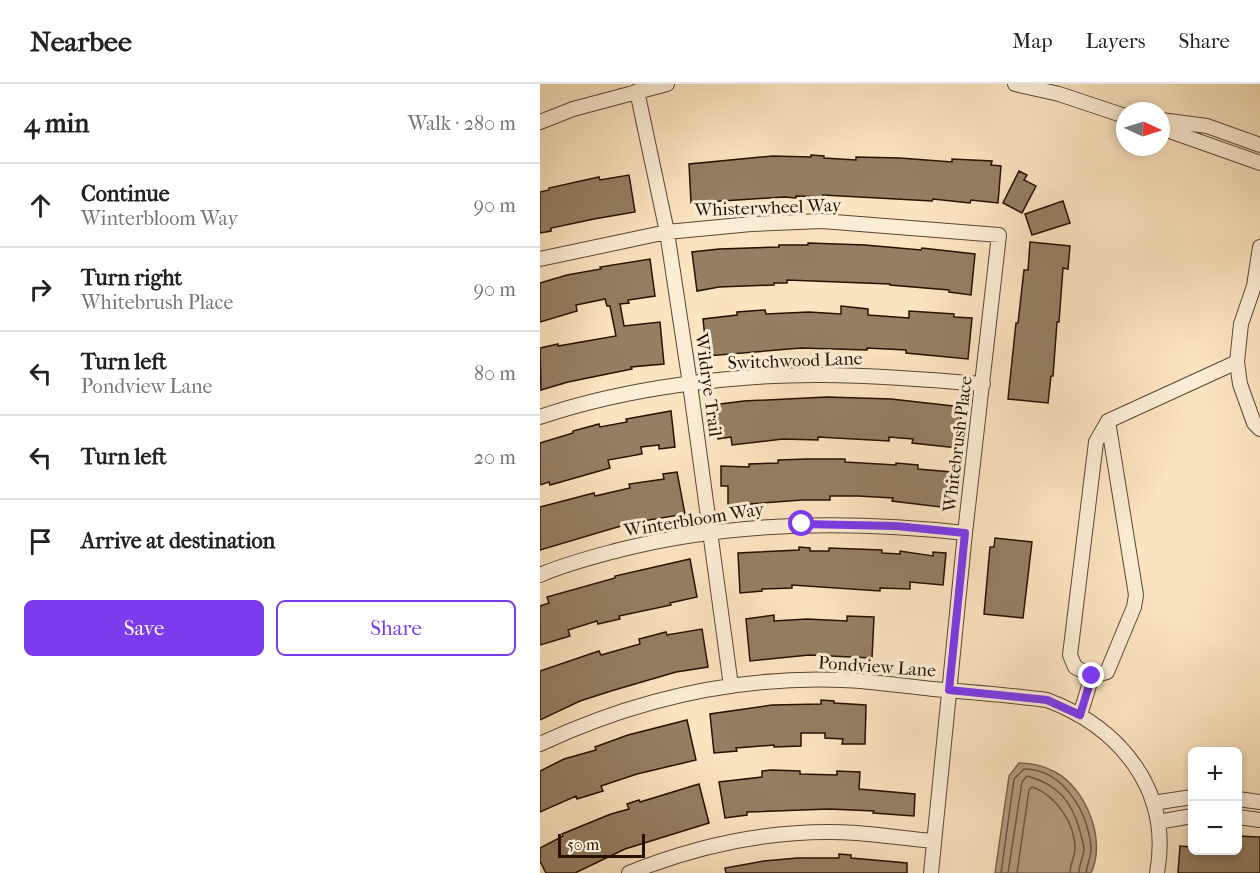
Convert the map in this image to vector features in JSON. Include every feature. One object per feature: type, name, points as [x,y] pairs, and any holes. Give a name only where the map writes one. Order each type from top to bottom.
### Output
[{"type":"street","points":[[540,122],[573,109],[667,84]]},
{"type":"street","points":[[1015,84],[1059,94],[1116,113]]},
{"type":"street","name":"Wildrye Trail","points":[[637,91],[667,232],[731,686]]},
{"type":"street","points":[[1170,121],[1207,126],[1260,145]]},
{"type":"street","points":[[1170,131],[1260,163]]},
{"type":"street","name":"Whisterwheel Way","points":[[540,259],[667,232],[751,224],[822,221],[999,235]]},
{"type":"street","name":"Whitebrush Place","points":[[931,873],[965,533],[999,235]]},
{"type":"street","points":[[1260,247],[1257,282],[1242,324],[1237,362],[1240,384],[1254,423],[1260,429]]},
{"type":"street","points":[[1108,421],[1136,595],[1134,607],[1107,672],[1092,676],[1075,667],[1070,655],[1095,442],[1108,421],[1237,362]]},
{"type":"street","name":"Switchwood Lane","points":[[540,417],[608,398],[690,384],[772,376],[823,375],[983,384]]},
{"type":"street","name":"Winterbloom Way","points":[[540,575],[633,547],[709,532],[765,526],[844,524],[965,533]]},
{"type":"street","points":[[1080,715],[1092,676]]},
{"type":"street","name":"Pondview Lane","points":[[540,744],[592,721],[661,699],[731,686],[774,682],[843,680],[1047,700],[1080,715],[1113,738],[1128,755],[1140,774],[1153,803],[1158,822],[1157,873]]},
{"type":"street","points":[[1153,803],[1188,798]]},
{"type":"street","points":[[1242,800],[1260,802]]},
{"type":"street","points":[[1158,822],[1188,817]]},
{"type":"street","points":[[1242,818],[1260,820]]},
{"type":"street","points":[[630,873],[696,850],[782,834],[857,833],[934,842]]},
{"type":"water","points":[[1019,763],[1037,765],[1055,772],[1076,790],[1091,816],[1095,831],[1095,860],[1091,873],[995,873],[1009,776]]},
{"type":"building","points":[[811,155],[856,160],[856,157],[952,162],[952,159],[992,161],[991,165],[1001,166],[998,203],[823,195],[823,197],[796,196],[796,198],[691,203],[689,164],[773,156],[811,157]]},
{"type":"building","points":[[1019,171],[1027,175],[1024,180],[1036,186],[1022,213],[1003,203]]},
{"type":"building","points":[[629,175],[635,212],[551,228],[551,231],[540,233],[540,192],[599,177],[600,180]]},
{"type":"building","points":[[1063,201],[1070,223],[1032,235],[1025,214]]},
{"type":"building","points":[[1030,242],[1070,246],[1068,269],[1063,268],[1053,376],[1051,376],[1048,403],[1008,399],[1016,323],[1018,323],[1024,270],[1028,270]]},
{"type":"building","points":[[808,243],[921,250],[922,248],[975,254],[971,295],[949,292],[949,290],[890,284],[787,280],[787,283],[774,283],[774,285],[719,287],[697,291],[692,252],[808,245]]},
{"type":"building","points":[[650,259],[655,296],[628,300],[629,303],[620,304],[624,326],[660,322],[664,364],[631,367],[632,369],[541,390],[540,348],[616,336],[610,306],[607,306],[605,299],[576,305],[577,311],[540,322],[540,283],[601,269],[600,267]]},
{"type":"building","points":[[841,306],[868,309],[868,315],[909,318],[909,311],[954,314],[954,317],[972,318],[968,359],[906,353],[906,350],[867,348],[867,350],[801,348],[707,356],[703,319],[737,315],[737,312],[765,310],[766,314],[809,312],[841,314]]},
{"type":"building","points":[[827,397],[891,399],[962,407],[958,448],[912,443],[913,439],[889,437],[889,441],[818,437],[818,440],[783,439],[732,445],[731,437],[718,439],[713,405],[744,401]]},
{"type":"building","points":[[671,411],[675,447],[659,449],[659,445],[641,447],[642,454],[608,460],[610,468],[550,485],[549,482],[540,485],[540,443],[599,424],[600,427],[627,422],[626,419]]},
{"type":"building","points":[[845,459],[845,462],[896,465],[896,463],[918,465],[918,469],[952,472],[949,508],[892,501],[893,498],[858,496],[830,496],[830,500],[728,505],[728,486],[721,486],[721,466],[749,467],[749,464],[778,463],[778,460]]},
{"type":"building","points":[[677,472],[685,514],[631,523],[540,550],[540,507],[594,493],[595,496],[630,488],[629,484],[664,479],[663,474]]},
{"type":"building","points":[[995,538],[1032,542],[1023,618],[984,614],[990,547],[994,547]]},
{"type":"building","points":[[799,547],[810,548],[810,551],[829,551],[829,548],[882,550],[882,553],[900,554],[900,551],[933,556],[933,552],[946,553],[943,585],[910,582],[910,589],[880,588],[880,591],[792,585],[792,588],[762,589],[762,591],[740,593],[738,553],[799,550]]},
{"type":"building","points":[[690,559],[697,597],[619,616],[620,619],[598,624],[597,621],[568,630],[570,636],[540,645],[540,606],[549,603],[547,597],[615,578],[615,576]]},
{"type":"building","points":[[774,615],[774,621],[807,619],[847,621],[847,616],[874,617],[872,658],[809,655],[750,661],[746,619]]},
{"type":"building","points":[[702,629],[708,667],[676,672],[611,691],[580,701],[540,720],[540,671],[599,651],[601,655],[640,644],[639,639],[666,632],[667,635]]},
{"type":"building","points":[[821,700],[866,705],[865,744],[842,744],[843,739],[825,738],[825,733],[801,733],[801,746],[774,747],[774,745],[736,748],[737,751],[714,753],[710,714],[772,705],[821,704]]},
{"type":"building","points":[[687,720],[696,760],[637,774],[601,786],[603,791],[577,799],[576,796],[540,812],[540,771],[564,759],[596,750],[595,747],[628,735]]},
{"type":"building","points":[[762,771],[837,775],[837,771],[860,772],[859,789],[915,794],[914,816],[829,809],[747,812],[747,815],[725,818],[719,782],[762,777]]},
{"type":"building","points":[[699,784],[709,823],[625,849],[575,873],[546,873],[540,861],[540,848],[563,836],[562,834],[629,809],[627,804]]},
{"type":"building","points":[[1242,836],[1260,837],[1260,873],[1178,873],[1180,846],[1188,847],[1188,855],[1242,855]]},
{"type":"building","points":[[839,854],[851,855],[851,858],[907,863],[907,873],[726,873],[725,868],[797,858],[839,858]]},
{"type":"route","points":[[802,524],[896,526],[965,533],[949,690],[1047,700],[1080,715],[1092,676]]}]
